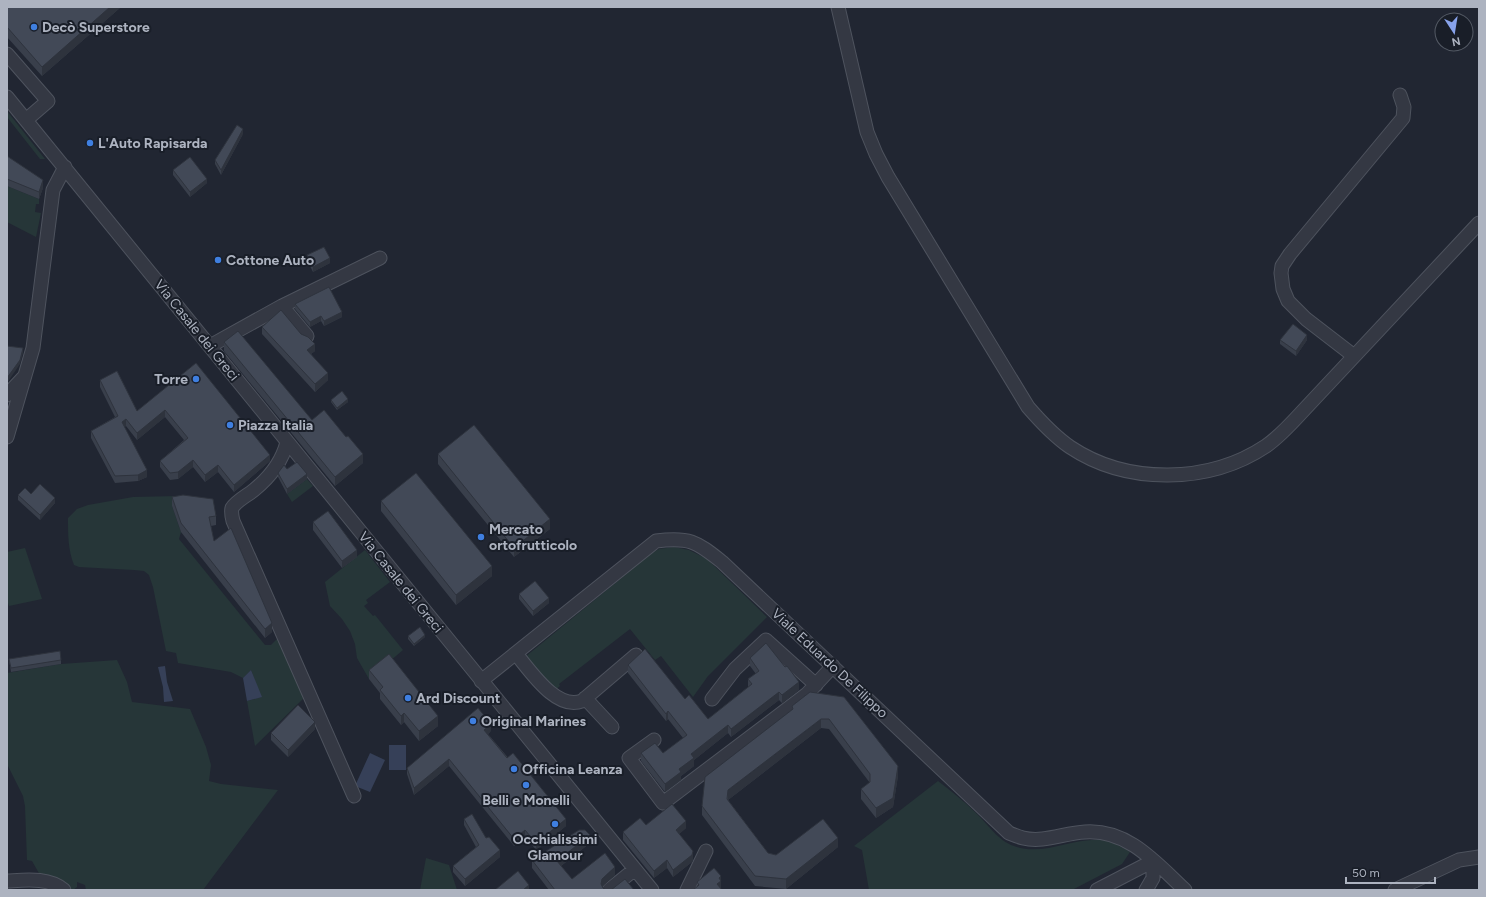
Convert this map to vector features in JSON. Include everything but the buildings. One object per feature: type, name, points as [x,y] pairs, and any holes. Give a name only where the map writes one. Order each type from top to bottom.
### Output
[{"type":"street","points":[[838,7],[867,132],[876,154],[888,176],[1028,407],[1052,433],[1070,447],[1084,455],[1114,467],[1131,472],[1154,475],[1193,473],[1231,464],[1265,446],[1282,433],[1479,223]]},
{"type":"street","points":[[7,54],[48,101],[26,120]]},
{"type":"street","points":[[1354,356],[1306,319],[1288,301],[1283,289],[1281,273],[1282,266],[1339,193],[1403,118],[1404,107],[1400,95]]},
{"type":"street","name":"Via Casale dei Greci","points":[[7,97],[652,890]]},
{"type":"street","points":[[7,437],[32,348],[53,190],[64,167]]},
{"type":"street","points":[[210,346],[282,306],[380,258]]},
{"type":"street","points":[[282,306],[307,336]]},
{"type":"street","points":[[7,395],[24,377]]},
{"type":"street","points":[[287,442],[284,455],[278,466],[255,489],[233,507],[233,521],[354,796]]},
{"type":"street","name":"Viale Eduardo De Filippo","points":[[482,681],[656,541],[673,539],[690,541],[706,548],[722,562],[1009,833],[1023,838],[1038,840],[1084,832],[1101,832],[1117,836],[1128,841],[1185,890]]},
{"type":"street","points":[[712,699],[735,669],[766,640],[816,685]]},
{"type":"street","points":[[516,654],[551,693],[558,699],[569,703],[576,703],[585,698],[636,655]]},
{"type":"street","points":[[654,740],[629,758],[663,803],[808,694],[833,666]]},
{"type":"street","points":[[585,698],[612,727]]},
{"type":"street","points":[[687,890],[706,850]]},
{"type":"street","points":[[1395,890],[1459,860],[1479,856]]},
{"type":"street","points":[[1097,890],[1153,861]]},
{"type":"street","points":[[1146,890],[1152,878],[1153,861]]},
{"type":"street","points":[[609,890],[635,869]]},
{"type":"street","points":[[7,881],[31,879],[58,886],[64,890]]},
{"type":"shaded area","points":[[7,111],[45,159],[40,159],[7,117]]},
{"type":"shaded area","points":[[7,186],[39,199],[39,204],[36,204],[35,212],[41,213],[36,237],[7,222]]},
{"type":"shaded area","points":[[307,479],[313,486],[292,502],[287,494]]},
{"type":"shaded area","points":[[178,496],[172,506],[181,532],[179,539],[265,645],[271,645],[279,637],[306,696],[255,746],[247,701],[261,697],[251,670],[243,678],[231,672],[178,663],[176,653],[166,651],[153,587],[149,575],[144,571],[79,567],[74,565],[72,559],[69,542],[68,518],[77,509],[88,505],[133,497]]},
{"type":"shaded area","points":[[674,547],[689,550],[707,559],[767,617],[708,676],[693,697],[661,656],[655,660],[630,629],[559,684],[560,686],[554,691],[525,657],[652,553],[659,549]]},
{"type":"shaded area","points":[[25,548],[42,599],[9,606],[7,600],[7,552]]},
{"type":"shaded area","points":[[365,550],[390,582],[366,600],[368,603],[364,606],[373,616],[375,615],[403,650],[369,679],[357,658],[355,644],[350,631],[342,619],[330,606],[325,582]]},
{"type":"shaded area","points":[[117,660],[127,682],[132,702],[190,709],[206,747],[211,765],[209,781],[221,784],[278,790],[203,890],[86,890],[85,885],[77,882],[77,887],[73,890],[60,882],[40,875],[32,861],[27,860],[25,806],[23,796],[7,764],[7,673],[61,664]]},
{"type":"shaded area","points":[[938,781],[971,808],[998,836],[1008,844],[1025,849],[1036,849],[1080,841],[1102,840],[1120,846],[1130,852],[1122,864],[1072,890],[869,890],[862,850],[854,846]]},
{"type":"shaded area","points":[[426,858],[449,865],[457,890],[420,890]]},
{"type":"water","points":[[165,666],[167,682],[173,701],[164,702],[163,687],[158,667]]},
{"type":"water","points":[[251,670],[262,697],[247,701],[243,678]]},
{"type":"water","points":[[389,745],[406,745],[406,770],[389,770]]},
{"type":"water","points":[[370,753],[385,760],[370,792],[355,786]]},
{"type":"place","name":"Decò Superstore","points":[[34,27]]},
{"type":"place","name":"L'Auto Rapisarda","points":[[90,143]]},
{"type":"place","name":"Cottone Auto","points":[[218,260]]},
{"type":"place","name":"Torre","points":[[196,379]]},
{"type":"place","name":"Piazza Italia","points":[[230,425]]},
{"type":"place","name":"Mercato ortofrutticolo","points":[[481,537]]},
{"type":"place","name":"Ard Discount","points":[[408,698]]},
{"type":"place","name":"Original Marines","points":[[473,721]]},
{"type":"place","name":"Officina Leanza","points":[[514,769]]},
{"type":"place","name":"Belli e Monelli","points":[[526,785]]},
{"type":"place","name":"Occhialissimi Glamour","points":[[555,824]]}]
